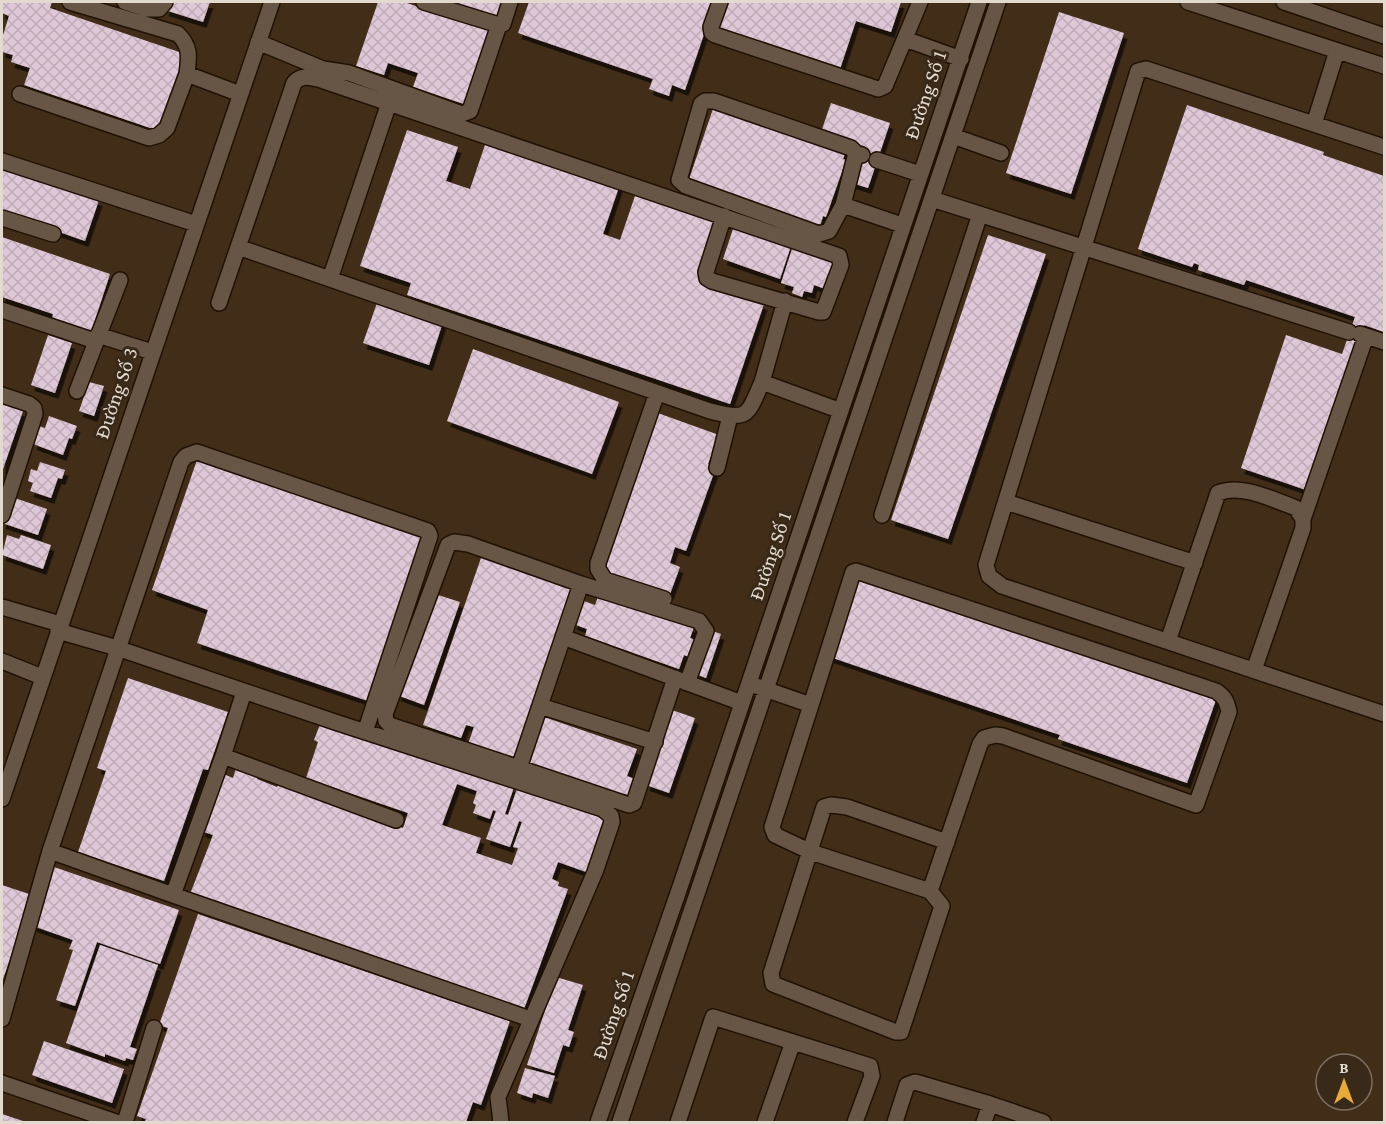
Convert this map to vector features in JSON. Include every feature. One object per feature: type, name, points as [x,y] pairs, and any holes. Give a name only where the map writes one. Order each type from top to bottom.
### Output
[{"type":"street","points":[[20,94],[149,138],[159,135],[167,128],[187,74],[189,54],[185,41],[178,34],[70,2]]},
{"type":"street","points":[[125,2],[146,9],[159,9],[165,2]]},
{"type":"street","name":"Đường Số 3","points":[[2,799],[272,2]]},
{"type":"street","points":[[424,2],[499,25]]},
{"type":"street","points":[[258,42],[323,69],[349,73],[462,114],[470,111],[499,25],[503,24],[510,2]]},
{"type":"street","points":[[720,2],[711,27],[715,35],[879,89],[885,86],[920,2]]},
{"type":"street","name":"Đường Số 1","points":[[598,1122],[749,684],[979,2]]},
{"type":"street","name":"Đường Số 1","points":[[620,1122],[998,2]]},
{"type":"street","points":[[1188,2],[1384,66]]},
{"type":"street","points":[[1284,2],[1384,36]]},
{"type":"street","points":[[905,39],[961,59]]},
{"type":"street","points":[[1314,124],[1337,51]]},
{"type":"street","points":[[1384,147],[1146,69],[1138,71],[986,565],[988,576],[1002,586],[1384,714]]},
{"type":"street","points":[[187,74],[240,94]]},
{"type":"street","points":[[219,303],[294,83],[299,78],[318,79],[724,216],[839,256],[841,266],[823,312],[707,278],[706,272],[724,216]]},
{"type":"street","points":[[705,101],[714,101],[851,148],[859,154],[843,205],[829,231],[819,234],[686,186],[679,180],[681,169],[701,104],[705,101]]},
{"type":"street","points":[[330,279],[389,103]]},
{"type":"street","points":[[953,136],[1001,153]]},
{"type":"street","points":[[2,160],[196,224]]},
{"type":"street","points":[[877,160],[920,174]]},
{"type":"street","points":[[932,199],[1384,342]]},
{"type":"street","points":[[843,205],[902,225]]},
{"type":"street","points":[[882,515],[980,214]]},
{"type":"street","points":[[2,218],[54,234]]},
{"type":"street","points":[[238,247],[657,393],[730,416],[742,415],[749,411],[762,382],[784,301]]},
{"type":"street","points":[[77,391],[120,280]]},
{"type":"street","points":[[2,310],[152,352]]},
{"type":"street","points":[[1254,670],[1303,528],[1303,519],[1358,334]]},
{"type":"street","points":[[762,382],[841,411]]},
{"type":"street","points":[[657,393],[598,563],[598,569],[605,580],[664,599]]},
{"type":"street","points":[[2,395],[29,404],[34,408],[35,414],[2,515]]},
{"type":"street","points":[[717,468],[730,416]]},
{"type":"street","points":[[2,1019],[50,851],[181,462],[186,456],[197,452],[428,531],[430,536],[365,732]]},
{"type":"street","points":[[1168,641],[1218,493],[1228,489],[1241,490],[1296,508],[1303,519]]},
{"type":"street","points":[[1006,501],[1195,562]]},
{"type":"street","points":[[454,542],[468,544],[582,584],[699,621],[706,631],[681,681],[655,742],[636,800],[629,805],[390,725],[386,721],[385,714],[448,545],[454,542]]},
{"type":"street","points":[[930,891],[984,738],[995,735],[1196,805],[1229,712],[1228,703],[1216,691],[856,571],[810,705],[772,827],[775,835],[811,852],[930,891],[942,906],[901,1032],[773,984],[771,973],[811,852],[824,807],[831,805],[847,807],[947,842]]},
{"type":"street","points":[[519,768],[582,584]]},
{"type":"street","points":[[2,607],[244,692],[603,809],[611,816],[612,822],[595,872],[498,1097],[501,1122]]},
{"type":"street","points":[[563,637],[742,703]]},
{"type":"street","points":[[2,661],[42,676]]},
{"type":"street","points":[[749,684],[810,705]]},
{"type":"street","points":[[173,895],[244,692]]},
{"type":"street","points":[[540,706],[655,742]]},
{"type":"street","points":[[223,756],[396,820]]},
{"type":"street","points":[[50,851],[531,1019]]},
{"type":"street","points":[[678,1122],[713,1017],[870,1066],[872,1076],[855,1122]]},
{"type":"street","points":[[125,1122],[154,1028]]},
{"type":"street","points":[[765,1122],[793,1042]]},
{"type":"street","points":[[895,1122],[907,1084],[915,1082],[1043,1122]]},
{"type":"street","points":[[2,1083],[116,1122]]},
{"type":"street","points":[[984,1122],[990,1104]]},
{"type":"shaded area","points":[[2,2],[1384,2],[1384,1122],[2,1122]]},
{"type":"building","points":[[2,2],[52,2],[50,8],[188,55],[162,132],[24,85],[30,68],[11,62],[13,55],[2,52],[2,38],[9,16],[2,13]]},
{"type":"building","points":[[168,2],[210,2],[203,22],[165,10]]},
{"type":"building","points":[[378,2],[404,2],[466,23],[491,27],[464,104],[413,87],[418,73],[388,63],[384,75],[356,66]]},
{"type":"building","points":[[450,2],[508,2],[502,19]]},
{"type":"building","points":[[529,2],[715,2],[685,90],[672,85],[669,96],[649,89],[653,79],[518,33]]},
{"type":"building","points":[[723,2],[901,2],[891,32],[856,21],[840,69],[758,41],[756,47],[712,33]]},
{"type":"building","points":[[1059,12],[1124,33],[1071,194],[1006,173]]},
{"type":"building","points":[[715,103],[847,148],[843,159],[846,160],[826,217],[823,216],[819,230],[687,185]]},
{"type":"building","points":[[831,103],[890,123],[868,188],[852,183],[865,147],[821,132]]},
{"type":"building","points":[[1187,105],[1324,152],[1323,155],[1384,176],[1384,332],[1364,325],[1309,491],[1241,468],[1286,335],[1342,354],[1355,317],[1246,280],[1244,285],[1198,270],[1199,265],[1194,263],[1192,267],[1138,249]]},
{"type":"building","points":[[407,130],[458,147],[446,181],[470,189],[487,139],[620,184],[603,234],[620,240],[637,190],[721,219],[699,282],[764,304],[730,404],[407,295],[411,283],[360,266]]},
{"type":"building","points":[[2,165],[99,200],[85,241],[2,212]]},
{"type":"building","points":[[734,226],[791,246],[780,279],[723,259]]},
{"type":"building","points":[[988,235],[1046,254],[948,539],[891,520]]},
{"type":"building","points":[[2,237],[110,274],[91,332],[52,319],[53,314],[2,297]]},
{"type":"building","points":[[792,249],[840,265],[831,291],[814,285],[812,293],[804,291],[802,297],[792,293],[794,287],[781,283]]},
{"type":"building","points":[[378,300],[443,322],[429,365],[363,343]]},
{"type":"building","points":[[48,335],[72,343],[55,393],[31,385]]},
{"type":"building","points":[[473,349],[619,402],[592,474],[447,421]]},
{"type":"building","points":[[89,382],[104,386],[94,416],[79,411]]},
{"type":"building","points":[[2,404],[23,411],[2,472]]},
{"type":"building","points":[[655,412],[719,435],[708,464],[715,470],[686,551],[675,547],[670,563],[680,567],[670,594],[599,569]]},
{"type":"building","points":[[49,416],[77,426],[72,439],[69,438],[63,455],[33,444],[39,426],[45,428]]},
{"type":"building","points":[[198,457],[428,537],[371,702],[197,643],[208,610],[152,590]]},
{"type":"building","points":[[40,462],[65,470],[62,479],[58,478],[51,498],[30,491],[33,483],[28,481],[31,469],[37,471]]},
{"type":"building","points":[[9,496],[47,509],[38,535],[2,523]]},
{"type":"building","points":[[7,535],[19,539],[21,535],[51,545],[43,569],[2,555]]},
{"type":"building","points":[[482,555],[578,589],[517,761],[468,744],[474,727],[466,725],[461,738],[423,725]]},
{"type":"building","points":[[856,572],[1218,694],[1187,783],[1058,739],[1060,735],[827,656]]},
{"type":"building","points":[[432,593],[460,602],[424,705],[397,695]]},
{"type":"building","points":[[599,594],[694,627],[690,638],[700,642],[694,659],[684,655],[679,669],[585,636],[587,629],[573,624],[581,600],[595,605]]},
{"type":"building","points":[[710,630],[721,634],[706,678],[695,674]]},
{"type":"building","points":[[128,678],[228,712],[208,770],[203,769],[164,881],[78,852],[106,771],[97,768]]},
{"type":"building","points":[[672,710],[695,718],[669,793],[646,785]]},
{"type":"building","points":[[541,716],[637,749],[627,776],[637,780],[631,796],[624,794],[623,796],[525,762]]},
{"type":"building","points":[[321,722],[514,787],[505,814],[508,815],[517,789],[608,820],[589,873],[558,862],[552,879],[559,882],[558,886],[568,889],[524,1009],[190,894],[213,835],[201,831],[221,773],[233,778],[236,768],[258,776],[257,779],[277,787],[278,785],[403,828],[408,813],[306,778],[318,742],[314,740]],"holes":[[[457,784],[477,791],[473,813],[490,819],[493,810],[496,811],[486,839],[510,847],[519,821],[522,822],[513,847],[518,848],[512,865],[476,853],[481,838],[442,825]]]},
{"type":"building","points":[[54,867],[179,910],[160,964],[97,942],[75,1006],[56,1000],[73,950],[69,949],[73,940],[33,926]]},
{"type":"building","points":[[2,885],[32,895],[2,982]]},
{"type":"building","points":[[198,914],[510,1021],[481,1105],[473,1102],[466,1122],[145,1122],[146,1119],[137,1116],[168,1028],[159,1025]]},
{"type":"building","points":[[100,945],[158,965],[130,1047],[137,1049],[133,1060],[126,1058],[125,1061],[105,1054],[105,1057],[66,1043]]},
{"type":"building","points":[[556,977],[583,985],[568,1030],[574,1032],[569,1047],[563,1045],[554,1073],[527,1065]]},
{"type":"building","points":[[44,1041],[124,1069],[112,1103],[32,1075]]},
{"type":"building","points":[[525,1068],[555,1076],[548,1098],[533,1093],[532,1098],[517,1093]]},
{"type":"building","points":[[2,1114],[26,1122],[2,1122]]}]
